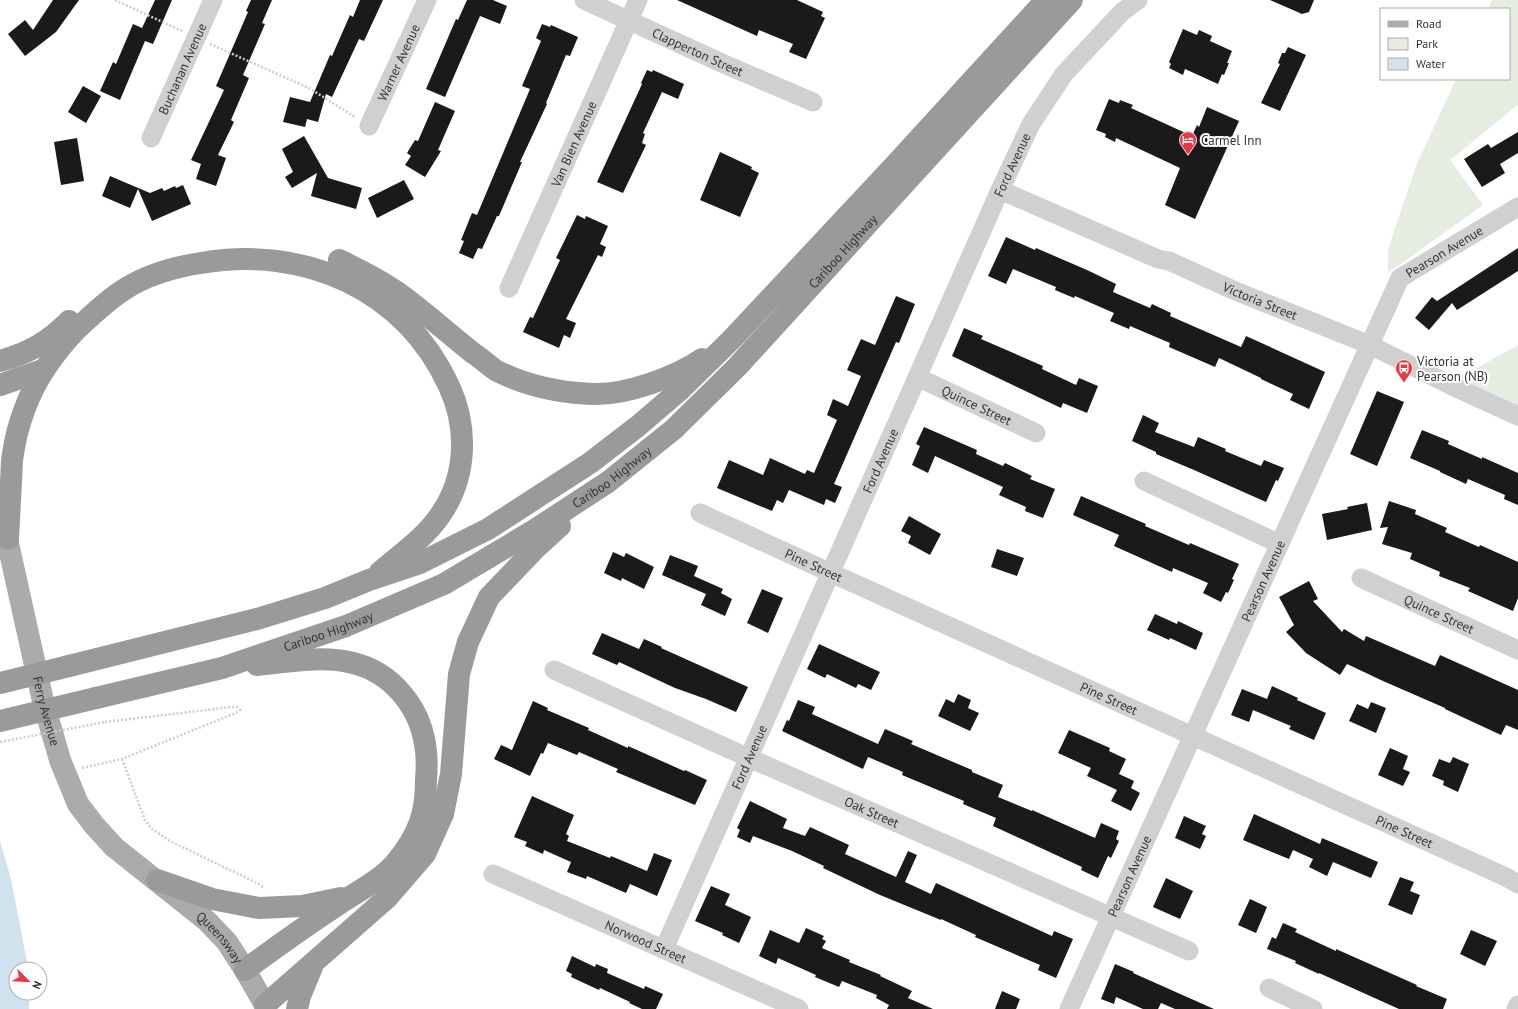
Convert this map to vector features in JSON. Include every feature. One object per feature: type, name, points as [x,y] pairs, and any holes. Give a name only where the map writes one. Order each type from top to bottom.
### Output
[{"type":"highway","name":"Cariboo Highway","points":[[0,683],[257,619],[325,598],[369,580],[420,564],[488,529],[590,463],[638,426],[680,390],[733,338],[894,166],[1046,0]]},
{"type":"highway","name":"Cariboo Highway","points":[[0,721],[222,668],[346,626],[444,584],[533,531],[608,482],[674,429],[737,367],[1072,0]]},
{"type":"highway","points":[[0,361],[31,350],[55,335],[84,306],[118,280],[152,263],[188,251],[228,245],[262,245],[303,250],[336,259],[373,276],[404,297],[496,370],[525,383],[558,390],[595,394],[625,390],[659,381],[698,362],[733,338]]},
{"type":"highway","points":[[8,539],[13,454],[24,411],[43,370],[69,337],[96,310],[125,288],[155,274],[185,265],[220,259],[260,259],[300,264],[328,272],[355,284],[388,307],[425,344],[441,368],[456,402],[463,435],[458,480],[442,514],[416,543],[369,580]]},
{"type":"highway","points":[[0,385],[43,370]]},
{"type":"highway","points":[[266,1007],[314,962],[387,898],[425,854],[443,814],[451,774],[459,674],[468,642],[489,597],[536,548],[608,482]]},
{"type":"highway","points":[[222,668],[326,658],[354,663],[374,671],[394,684],[408,700],[420,722],[425,744],[427,771],[426,798],[420,821],[411,842],[396,862],[379,877],[298,931],[245,970]]},
{"type":"highway","points":[[157,880],[212,899],[259,908],[302,906],[352,895]]},
{"type":"highway","points":[[297,1009],[300,996],[314,962]]},
{"type":"main road","name":"Ferry Avenue","points":[[0,508],[43,701],[65,772],[78,804],[94,825],[114,847],[157,880]]},
{"type":"main road","name":"Queensway","points":[[157,880],[207,921],[227,942],[266,1007]]},
{"type":"street","name":"Buchanan Avenue","points":[[151,138],[213,0]]},
{"type":"street","name":"Warner Avenue","points":[[369,126],[427,0]]},
{"type":"street","name":"Clapperton Street","points":[[584,0],[724,64],[813,102]]},
{"type":"street","name":"Van Bien Avenue","points":[[509,288],[638,0]]},
{"type":"street","name":"Ford Avenue","points":[[664,949],[1000,190],[1031,124],[1064,74],[1122,12],[1138,0]]},
{"type":"street","name":"Victoria Street","points":[[1000,190],[1158,259],[1169,261],[1312,323],[1370,345],[1450,385],[1518,416]]},
{"type":"street","name":"Pearson Avenue","points":[[1069,1009],[1400,278],[1518,207]]},
{"type":"street","name":"Quince Street","points":[[917,377],[1036,433]]},
{"type":"street","points":[[1144,481],[1280,544]]},
{"type":"street","name":"Pine Street","points":[[700,513],[1506,877],[1518,884]]},
{"type":"street","name":"Quince Street","points":[[1361,578],[1518,650]]},
{"type":"street","name":"Oak Street","points":[[554,670],[749,758],[1189,951]]},
{"type":"street","name":"Norwood Street","points":[[493,874],[799,1009]]},
{"type":"street","points":[[1269,988],[1313,1009]]},
{"type":"street","points":[[1516,1009],[1518,1005]]},
{"type":"path","points":[[115,0],[309,88],[369,126]]},
{"type":"path","points":[[0,742],[105,722],[231,707],[237,707],[240,710],[122,759],[65,772]]},
{"type":"path","points":[[122,759],[145,820],[152,828],[170,841],[261,885],[264,888],[264,894],[259,908]]},
{"type":"green space","points":[[1492,0],[1518,0],[1518,105],[1450,160],[1483,205],[1388,273],[1388,249],[1416,166],[1456,80],[1510,80],[1510,8],[1488,8]]},
{"type":"green space","points":[[1518,345],[1518,418],[1444,386]]},
{"type":"water","points":[[0,841],[11,879],[27,961],[8,961],[8,1001],[29,1001],[29,1009],[0,1009]]},
{"type":"building","points":[[53,0],[79,0],[56,32],[25,56],[8,34],[25,20],[33,30]]},
{"type":"building","points":[[155,0],[172,0],[153,44],[145,41],[120,100],[100,91],[113,62],[116,64],[133,24],[142,28]]},
{"type":"building","points":[[251,0],[272,0],[262,23],[265,24],[243,75],[249,78],[231,120],[234,122],[218,155],[226,158],[216,186],[196,179],[201,164],[191,160],[224,90],[216,86],[248,12],[246,11]]},
{"type":"building","points":[[360,0],[383,0],[364,41],[359,39],[332,97],[326,94],[318,122],[307,119],[305,127],[283,122],[290,97],[310,102],[330,55],[332,56],[350,15],[353,17]]},
{"type":"building","points":[[467,0],[493,0],[507,6],[500,24],[480,16],[445,97],[426,89],[456,19],[458,20]]},
{"type":"building","points":[[677,0],[797,0],[823,12],[821,16],[825,18],[806,59],[789,52],[793,44],[759,30],[757,36]]},
{"type":"building","points":[[1270,0],[1314,0],[1309,12],[1302,14]]},
{"type":"building","points":[[542,24],[550,27],[551,25],[578,37],[570,56],[566,55],[546,103],[547,104],[520,162],[522,162],[499,216],[497,216],[482,249],[478,248],[473,259],[459,253],[464,241],[461,240],[472,213],[477,215],[530,89],[522,86],[541,41],[536,38]]},
{"type":"building","points":[[1183,29],[1197,35],[1199,30],[1212,36],[1210,41],[1232,51],[1224,75],[1222,74],[1218,84],[1185,69],[1183,75],[1169,68],[1171,64],[1169,62]]},
{"type":"building","points":[[1288,47],[1306,55],[1280,111],[1261,103],[1280,64],[1278,63],[1282,53],[1285,53]]},
{"type":"building","points":[[647,70],[652,72],[653,70],[684,84],[678,99],[662,92],[643,133],[645,134],[642,143],[646,145],[623,193],[597,182]]},
{"type":"building","points":[[83,86],[101,96],[86,123],[68,112]]},
{"type":"building","name":"Carmel Inn","points":[[1109,99],[1119,103],[1120,100],[1133,105],[1131,108],[1192,136],[1197,125],[1199,127],[1207,107],[1239,121],[1195,219],[1165,205],[1180,168],[1116,138],[1115,142],[1105,137],[1106,134],[1096,130]]},
{"type":"building","points":[[435,102],[455,111],[438,150],[441,151],[425,177],[405,165],[411,156],[407,153],[415,140],[418,141]]},
{"type":"building","points":[[1518,132],[1518,153],[1500,164],[1505,173],[1482,187],[1464,159],[1488,144],[1491,148]]},
{"type":"building","points":[[304,136],[328,178],[362,188],[356,209],[311,196],[317,173],[292,188],[285,177],[293,172],[282,149]]},
{"type":"building","points":[[77,138],[84,181],[61,185],[54,142]]},
{"type":"building","points":[[720,152],[752,167],[751,169],[759,173],[740,217],[700,200]]},
{"type":"building","points":[[110,176],[150,193],[162,188],[164,191],[175,186],[176,188],[183,185],[191,204],[152,221],[138,189],[130,208],[102,196]]},
{"type":"building","points":[[404,180],[414,199],[377,218],[368,198]]},
{"type":"building","points":[[577,215],[585,219],[586,216],[608,226],[600,244],[606,247],[602,257],[598,255],[566,319],[576,323],[570,338],[564,335],[559,348],[523,332],[530,317],[533,318],[560,260],[556,258]]},
{"type":"building","points":[[1006,237],[1035,250],[1036,248],[1116,284],[1113,292],[1150,308],[1152,304],[1171,313],[1170,316],[1241,347],[1246,336],[1325,372],[1309,409],[1290,400],[1293,394],[1219,358],[1215,367],[1169,347],[1170,343],[1130,326],[1129,329],[1110,321],[1114,313],[1075,296],[1074,298],[1055,290],[1056,287],[1013,269],[1006,284],[988,276]]},
{"type":"building","points":[[1518,248],[1518,271],[1457,310],[1452,303],[1429,330],[1415,318],[1432,297],[1437,301]]},
{"type":"building","points":[[896,296],[915,304],[899,343],[896,342],[834,484],[842,487],[835,503],[826,499],[824,505],[789,490],[783,503],[777,500],[772,511],[717,488],[729,460],[763,475],[770,458],[805,474],[807,470],[814,473],[837,420],[827,415],[833,399],[848,406],[861,376],[847,370],[861,339],[875,345]]},
{"type":"building","points":[[964,328],[983,336],[981,339],[1043,366],[1042,369],[1076,385],[1079,378],[1098,386],[1087,413],[1063,403],[1061,408],[952,356]]},
{"type":"building","points":[[1377,391],[1404,402],[1377,466],[1350,454]]},
{"type":"building","points":[[1143,415],[1159,423],[1155,432],[1194,447],[1198,437],[1226,449],[1225,451],[1261,466],[1264,460],[1284,468],[1278,481],[1276,480],[1266,502],[1156,454],[1156,452],[1132,441]]},
{"type":"building","points":[[924,427],[977,450],[976,454],[1003,466],[1005,463],[1032,476],[1030,479],[1055,489],[1043,518],[1025,511],[1026,507],[999,495],[1003,487],[935,456],[928,473],[912,465],[920,446],[916,444]]},
{"type":"building","points":[[1422,430],[1449,441],[1448,444],[1518,473],[1518,505],[1504,499],[1505,495],[1468,479],[1466,484],[1410,458]]},
{"type":"building","points":[[1081,496],[1146,524],[1145,526],[1189,545],[1190,543],[1239,564],[1232,579],[1234,580],[1228,593],[1226,592],[1221,602],[1203,593],[1208,583],[1173,568],[1172,572],[1114,546],[1119,535],[1073,515]]},
{"type":"building","points":[[1389,501],[1416,510],[1415,514],[1447,528],[1445,532],[1479,547],[1480,545],[1518,562],[1518,598],[1513,611],[1468,591],[1470,588],[1439,576],[1440,572],[1410,559],[1412,553],[1382,544],[1388,527],[1380,528]]},
{"type":"building","points":[[1367,503],[1372,530],[1327,540],[1322,514],[1348,509],[1347,507]]},
{"type":"building","points":[[909,516],[941,534],[930,555],[908,543],[911,536],[901,531]]},
{"type":"building","points":[[997,549],[1024,558],[1017,576],[991,567]]},
{"type":"building","points":[[613,552],[624,557],[626,553],[654,567],[644,589],[622,578],[621,581],[604,573]]},
{"type":"building","points":[[670,555],[698,566],[694,576],[723,589],[721,593],[732,599],[725,616],[701,605],[706,594],[662,575]]},
{"type":"building","points":[[1309,581],[1318,599],[1313,601],[1342,632],[1344,629],[1364,641],[1366,636],[1435,666],[1440,655],[1518,690],[1518,730],[1506,725],[1501,735],[1347,664],[1340,675],[1306,653],[1286,632],[1294,625],[1279,597]]},
{"type":"building","points":[[762,589],[783,598],[768,633],[747,623]]},
{"type":"building","points":[[1155,614],[1177,624],[1178,621],[1203,633],[1196,650],[1170,638],[1169,640],[1147,630]]},
{"type":"building","points":[[602,633],[639,649],[644,639],[748,687],[736,712],[675,688],[619,662],[617,665],[592,654]]},
{"type":"building","points":[[819,644],[880,672],[871,690],[858,684],[856,688],[827,674],[825,678],[807,669]]},
{"type":"building","points":[[1272,686],[1298,698],[1297,700],[1326,713],[1314,740],[1289,729],[1291,726],[1253,710],[1249,722],[1231,715],[1242,689],[1267,699]]},
{"type":"building","points":[[958,694],[971,700],[968,708],[979,713],[970,731],[938,716],[946,699],[954,703]]},
{"type":"building","points":[[798,700],[815,707],[812,714],[878,744],[885,729],[913,741],[911,744],[1003,785],[998,797],[1032,810],[1095,838],[1101,823],[1119,831],[1116,839],[1119,841],[1111,858],[1108,856],[1098,878],[1081,870],[1082,867],[993,826],[996,818],[963,804],[964,801],[902,775],[903,772],[868,757],[863,769],[782,731],[787,720],[789,721]]},
{"type":"building","points":[[533,701],[548,708],[547,710],[589,728],[588,730],[707,780],[695,805],[616,772],[618,769],[579,752],[577,755],[548,743],[543,754],[541,753],[530,776],[494,759],[501,745],[512,750]]},
{"type":"building","points":[[1371,702],[1386,708],[1376,733],[1349,721],[1357,704],[1368,709]]},
{"type":"building","points":[[1069,730],[1110,748],[1109,751],[1126,759],[1119,774],[1134,781],[1131,788],[1140,793],[1131,811],[1111,801],[1117,790],[1087,776],[1091,768],[1058,753]]},
{"type":"building","points":[[1390,748],[1408,756],[1403,769],[1410,772],[1403,786],[1378,775]]},
{"type":"building","points":[[1453,757],[1469,764],[1458,792],[1443,785],[1444,781],[1432,776],[1439,759],[1450,763]]},
{"type":"building","points":[[532,796],[574,815],[566,834],[569,836],[567,841],[610,858],[611,856],[647,871],[654,853],[672,860],[657,896],[630,884],[626,893],[587,876],[586,879],[567,872],[571,862],[544,850],[543,854],[525,846],[527,842],[514,837]]},
{"type":"building","points":[[750,801],[787,819],[783,828],[805,836],[810,827],[849,845],[845,854],[896,877],[908,851],[917,855],[905,882],[931,894],[936,883],[1052,936],[1054,931],[1073,939],[1056,978],[1038,970],[1040,965],[975,937],[976,935],[941,919],[880,895],[823,868],[824,866],[792,851],[753,836],[750,843],[737,837],[740,830],[737,828]]},
{"type":"building","points":[[1254,814],[1320,844],[1322,838],[1378,862],[1371,878],[1333,862],[1327,876],[1309,867],[1313,859],[1293,850],[1289,859],[1243,840]]},
{"type":"building","points":[[1184,816],[1206,826],[1202,834],[1206,836],[1200,849],[1175,838]]},
{"type":"building","points":[[1400,877],[1414,882],[1410,891],[1420,895],[1412,915],[1388,905]]},
{"type":"building","points":[[1166,878],[1193,891],[1180,919],[1153,907]]},
{"type":"building","points":[[711,886],[730,894],[725,905],[751,917],[739,943],[722,935],[723,933],[695,921]]},
{"type":"building","points":[[1250,899],[1267,907],[1256,933],[1238,925]]},
{"type":"building","points":[[1283,923],[1297,929],[1295,932],[1336,951],[1336,949],[1447,999],[1443,1009],[1399,1009],[1319,974],[1295,963],[1296,961],[1267,949],[1272,937],[1276,939]]},
{"type":"building","points":[[806,928],[824,936],[822,939],[826,941],[822,948],[850,960],[849,962],[881,975],[880,976],[912,991],[908,998],[933,1009],[887,1009],[889,1005],[876,998],[877,995],[842,981],[839,987],[815,977],[816,975],[778,958],[776,964],[759,956],[770,930],[799,943]]},
{"type":"building","points":[[1471,930],[1497,941],[1485,966],[1460,954]]},
{"type":"building","points":[[572,956],[595,967],[596,964],[608,969],[607,973],[644,989],[645,986],[663,994],[656,1009],[642,1009],[600,988],[599,990],[571,977],[572,974],[566,971]]},
{"type":"building","points":[[1115,964],[1214,1009],[1175,1009],[1161,1003],[1158,1009],[1143,1009],[1116,997],[1114,1004],[1101,999]]},
{"type":"building","points":[[1002,991],[1020,999],[1016,1009],[995,1009]]},
{"type":"place","name":"Carmel Inn","points":[[1188,155]]},
{"type":"place","name":"Victoria at Pearson (NB)","points":[[1404,383]]}]
